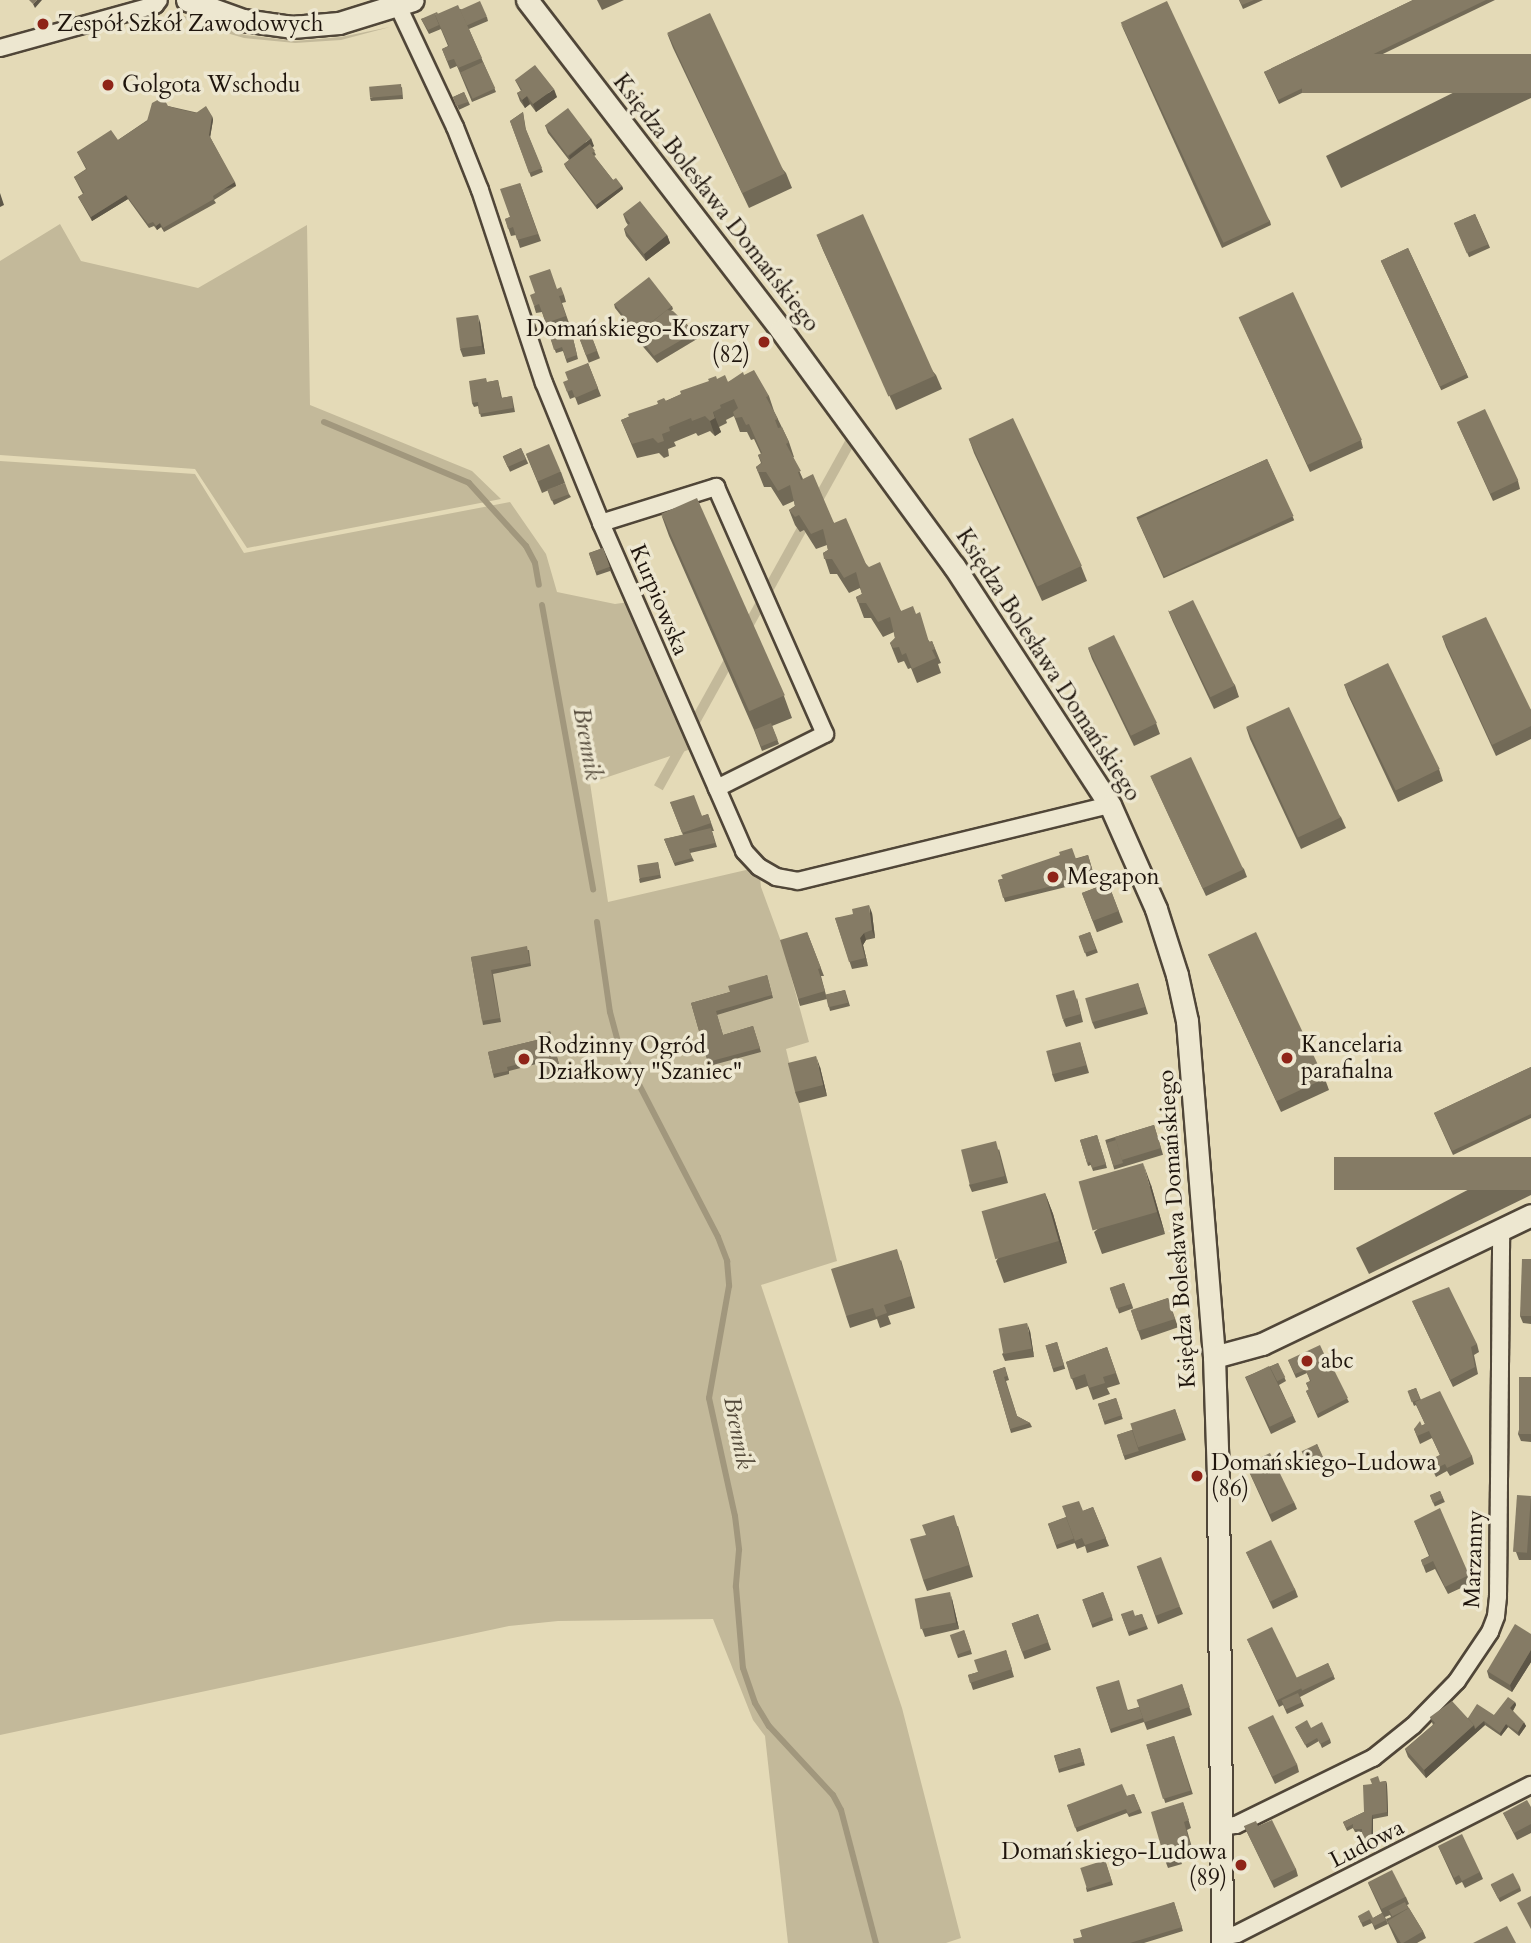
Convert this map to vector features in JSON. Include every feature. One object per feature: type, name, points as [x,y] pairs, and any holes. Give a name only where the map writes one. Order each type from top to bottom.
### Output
[{"type":"main road","points":[[187,0],[243,20],[292,27],[339,23],[406,3]]},
{"type":"main road","name":"Księdza Bolesława Domańskiego","points":[[527,0],[781,330],[907,499],[1043,700],[1110,805],[1156,909],[1183,1000],[1194,1084],[1214,1357],[1219,1478],[1222,1940]]},
{"type":"main road","points":[[1214,1357],[1262,1345],[1531,1215]]},
{"type":"street","points":[[0,48],[155,5],[159,0]]},
{"type":"street","name":"Kurpiowska","points":[[406,3],[480,190],[544,383],[601,523],[744,850],[759,867],[776,877],[798,881],[1110,805]]},
{"type":"street","points":[[601,523],[716,487],[825,734],[717,788]]},
{"type":"street","name":"Marzanny","points":[[1222,1827],[1236,1825],[1373,1758],[1413,1726],[1457,1681],[1490,1632],[1496,1616],[1498,1596],[1501,1229]]},
{"type":"street","name":"Ludowa","points":[[1222,1940],[1261,1923],[1531,1785]]},
{"type":"shaded area","points":[[184,16],[245,35],[295,41],[341,37],[390,27],[341,40],[295,43],[244,38],[182,18]]},
{"type":"shaded area","points":[[60,224],[81,261],[198,288],[307,225],[310,405],[472,471],[501,499],[247,548],[195,469],[0,455],[0,261]]},
{"type":"shaded area","points":[[846,439],[855,444],[663,790],[654,785]]},
{"type":"shaded area","points":[[0,461],[195,474],[244,553],[510,502],[546,554],[557,592],[615,604],[636,601],[697,747],[590,783],[608,902],[759,867],[761,887],[783,947],[809,1042],[786,1049],[837,1261],[761,1285],[902,1708],[961,1938],[946,1943],[788,1943],[765,1736],[753,1720],[713,1619],[558,1621],[509,1626],[0,1735]]},
{"type":"building","points":[[1239,0],[1254,0],[1242,5]]},
{"type":"building","points":[[1413,0],[1486,0],[1278,100],[1264,72]]},
{"type":"building","points":[[480,1],[487,17],[467,25],[460,10]]},
{"type":"building","points":[[1167,1],[1270,221],[1223,243],[1121,23]]},
{"type":"building","points":[[458,5],[482,58],[458,68],[454,59],[447,61],[442,49],[449,46],[435,15]]},
{"type":"building","points":[[437,12],[435,15],[439,25],[428,30],[421,19]]},
{"type":"building","points":[[710,13],[785,173],[742,193],[667,33]]},
{"type":"building","points":[[1302,54],[1531,54],[1531,93],[1302,93]]},
{"type":"building","points":[[483,62],[495,88],[473,99],[460,73]]},
{"type":"building","points":[[535,65],[554,89],[533,104],[527,96],[522,100],[517,93],[522,90],[515,80]]},
{"type":"building","points":[[401,84],[402,95],[370,98],[369,87]]},
{"type":"building","points":[[464,92],[468,102],[456,106],[453,97]]},
{"type":"building","points":[[163,97],[168,106],[196,113],[206,106],[212,116],[209,135],[235,182],[213,196],[214,199],[163,228],[160,223],[156,226],[153,222],[148,224],[126,195],[91,217],[78,197],[84,193],[74,177],[87,169],[77,152],[111,130],[118,140],[147,121],[152,103]]},
{"type":"building","points":[[568,108],[591,138],[568,156],[545,125]]},
{"type":"building","points":[[523,112],[525,127],[542,168],[529,173],[510,121]]},
{"type":"building","points":[[590,144],[595,151],[592,153],[613,180],[616,178],[622,186],[596,205],[564,164]]},
{"type":"building","points":[[520,183],[538,234],[517,240],[513,227],[508,229],[505,219],[510,217],[500,189]]},
{"type":"building","points":[[640,201],[667,235],[644,254],[624,229],[630,223],[623,214]]},
{"type":"building","points":[[863,214],[935,376],[888,396],[816,235]]},
{"type":"building","points":[[1475,214],[1488,244],[1467,253],[1454,223]]},
{"type":"building","points":[[1408,248],[1467,374],[1440,387],[1381,261]]},
{"type":"building","points":[[550,269],[557,289],[561,287],[564,295],[559,296],[566,316],[546,323],[539,304],[534,306],[530,295],[535,293],[529,276]]},
{"type":"building","points":[[649,277],[672,306],[637,333],[614,304]]},
{"type":"building","points":[[1293,292],[1362,440],[1308,465],[1239,317]]},
{"type":"building","points":[[667,310],[673,311],[695,332],[654,356],[637,334]]},
{"type":"building","points":[[478,315],[482,346],[460,348],[456,318]]},
{"type":"building","points":[[571,330],[577,355],[566,359],[562,347],[554,350],[550,337]]},
{"type":"building","points":[[591,335],[597,351],[586,355],[580,339]]},
{"type":"building","points":[[588,363],[598,388],[575,398],[572,390],[567,392],[563,382],[568,380],[565,372]]},
{"type":"building","points":[[754,370],[769,396],[766,397],[778,419],[775,420],[778,428],[782,427],[789,442],[786,444],[801,471],[798,472],[801,480],[813,474],[834,523],[846,518],[866,564],[869,567],[880,562],[901,611],[913,606],[916,614],[920,612],[936,658],[912,669],[906,653],[902,655],[899,647],[893,648],[890,643],[895,638],[890,617],[878,622],[866,603],[858,603],[856,597],[862,594],[856,572],[844,578],[832,559],[824,559],[823,553],[828,550],[823,529],[811,534],[799,515],[795,517],[789,510],[795,506],[790,485],[778,491],[766,472],[758,472],[756,467],[762,463],[758,455],[762,453],[749,424],[746,425],[742,417],[735,418],[733,412],[738,408],[734,399],[720,405],[721,408],[713,412],[715,418],[710,421],[705,416],[692,421],[691,418],[669,427],[670,431],[662,434],[664,441],[658,443],[653,438],[632,444],[621,420],[629,417],[628,414],[658,404],[657,401],[664,398],[666,401],[681,394],[680,391],[716,376],[717,379],[725,375],[728,382],[743,372],[744,375]]},
{"type":"building","points":[[486,378],[487,382],[498,380],[501,398],[512,396],[513,408],[479,414],[478,402],[472,403],[469,381]]},
{"type":"building","points":[[1485,409],[1518,481],[1490,494],[1457,422]]},
{"type":"building","points":[[1013,418],[1082,566],[1037,586],[969,439]]},
{"type":"building","points":[[549,444],[561,472],[538,481],[526,454]]},
{"type":"building","points":[[521,448],[526,459],[508,467],[503,456]]},
{"type":"building","points":[[1267,459],[1294,516],[1164,577],[1137,519]]},
{"type":"building","points":[[565,483],[569,494],[551,501],[547,489]]},
{"type":"building","points":[[697,498],[785,695],[749,711],[661,514]]},
{"type":"building","points":[[603,548],[610,567],[596,572],[589,553]]},
{"type":"building","points":[[1193,600],[1235,685],[1210,697],[1169,612]]},
{"type":"building","points":[[1486,617],[1531,710],[1531,726],[1492,745],[1442,636]]},
{"type":"building","points":[[1114,635],[1157,723],[1131,736],[1088,648]]},
{"type":"building","points":[[1388,663],[1440,769],[1396,791],[1344,684]]},
{"type":"building","points":[[1289,707],[1341,818],[1298,837],[1246,727]]},
{"type":"building","points":[[771,723],[778,740],[761,746],[754,730]]},
{"type":"building","points":[[1191,757],[1243,869],[1203,888],[1150,776]]},
{"type":"building","points":[[694,795],[702,816],[708,814],[711,823],[682,833],[670,802]]},
{"type":"building","points":[[711,828],[715,843],[689,849],[692,858],[674,863],[664,839]]},
{"type":"building","name":"Megapon","points":[[1072,848],[1076,859],[1088,855],[1094,875],[1068,879],[1069,882],[1003,898],[998,880],[1003,879],[1001,875],[1060,855],[1059,852]]},
{"type":"building","points":[[658,862],[660,875],[639,878],[637,865]]},
{"type":"building","points":[[1108,883],[1119,911],[1093,921],[1082,893]]},
{"type":"building","points":[[869,905],[872,930],[860,938],[865,958],[849,962],[835,918],[853,914],[852,909]]},
{"type":"building","points":[[807,932],[821,968],[818,969],[825,991],[798,999],[780,940]]},
{"type":"building","points":[[1090,932],[1096,949],[1085,953],[1079,936]]},
{"type":"building","points":[[1256,932],[1324,1079],[1276,1101],[1208,954]]},
{"type":"building","points":[[527,946],[530,963],[491,970],[500,1018],[482,1021],[471,957]]},
{"type":"building","points":[[767,975],[772,995],[716,1011],[723,1035],[753,1026],[760,1048],[708,1062],[691,1003],[730,992],[728,986]]},
{"type":"building","points":[[1138,983],[1145,1007],[1092,1022],[1085,998]]},
{"type":"building","points":[[845,990],[848,1003],[828,1007],[826,994]]},
{"type":"building","points":[[1074,990],[1081,1014],[1063,1019],[1056,995]]},
{"type":"building","name":"Rodzinny Ogród Działkowy \"Szaniec\"","points":[[550,1031],[561,1072],[547,1075],[543,1058],[507,1067],[508,1071],[493,1074],[488,1052],[545,1038],[544,1033]]},
{"type":"building","points":[[1080,1042],[1086,1065],[1052,1074],[1046,1051]]},
{"type":"building","points":[[816,1056],[823,1085],[795,1092],[788,1063]]},
{"type":"building","points":[[1531,1067],[1531,1114],[1452,1151],[1434,1113]]},
{"type":"building","points":[[1154,1125],[1161,1148],[1122,1160],[1115,1137]]},
{"type":"building","points":[[1097,1135],[1106,1164],[1092,1168],[1090,1162],[1087,1163],[1080,1140]]},
{"type":"building","points":[[1116,1140],[1123,1163],[1113,1166],[1106,1143]]},
{"type":"building","points":[[996,1141],[1005,1176],[970,1185],[961,1150]]},
{"type":"building","points":[[1334,1157],[1531,1157],[1531,1190],[1334,1190]]},
{"type":"building","points":[[1143,1163],[1157,1212],[1093,1230],[1079,1181]]},
{"type":"building","points":[[1045,1193],[1059,1241],[995,1259],[982,1211]]},
{"type":"building","points":[[897,1249],[911,1296],[884,1305],[887,1313],[876,1317],[873,1308],[846,1316],[831,1269]]},
{"type":"building","points":[[1522,1259],[1531,1259],[1531,1316],[1520,1316]]},
{"type":"building","points":[[1124,1283],[1131,1304],[1117,1309],[1110,1288]]},
{"type":"building","points":[[1449,1287],[1477,1344],[1471,1347],[1475,1367],[1450,1380],[1412,1301]]},
{"type":"building","points":[[1168,1298],[1175,1319],[1138,1331],[1131,1310]]},
{"type":"building","points":[[1027,1323],[1032,1349],[1003,1354],[999,1329]]},
{"type":"building","points":[[1057,1342],[1064,1365],[1053,1368],[1046,1346]]},
{"type":"building","points":[[1320,1345],[1348,1398],[1317,1414],[1306,1391],[1309,1389],[1306,1383],[1311,1381],[1305,1370],[1295,1374],[1288,1360]]},
{"type":"building","points":[[1107,1347],[1116,1373],[1103,1377],[1105,1383],[1089,1388],[1085,1374],[1071,1379],[1066,1362]]},
{"type":"building","points":[[1278,1363],[1285,1377],[1277,1381],[1270,1367]]},
{"type":"building","points":[[1269,1366],[1293,1415],[1270,1427],[1246,1377]]},
{"type":"building","points":[[1005,1367],[1007,1376],[1004,1377],[1017,1416],[1030,1423],[1010,1429],[993,1371]]},
{"type":"building","points":[[1519,1377],[1531,1377],[1531,1434],[1519,1434]]},
{"type":"building","points":[[1416,1388],[1420,1399],[1412,1402],[1408,1391]]},
{"type":"building","points":[[1440,1391],[1472,1456],[1447,1468],[1445,1464],[1433,1470],[1428,1461],[1440,1455],[1429,1431],[1417,1436],[1414,1429],[1420,1421],[1422,1426],[1425,1424],[1415,1402]]},
{"type":"building","points":[[1116,1398],[1122,1415],[1104,1421],[1098,1404]]},
{"type":"building","points":[[1175,1409],[1183,1433],[1138,1447],[1130,1424]]},
{"type":"building","points":[[1132,1430],[1139,1451],[1124,1456],[1117,1435]]},
{"type":"building","points":[[1317,1444],[1325,1461],[1310,1468],[1302,1451]]},
{"type":"building","points":[[1270,1453],[1294,1502],[1270,1514],[1246,1465]]},
{"type":"building","points":[[1440,1491],[1443,1498],[1433,1503],[1430,1495]]},
{"type":"building","points":[[1517,1495],[1531,1496],[1527,1553],[1513,1552]]},
{"type":"building","points":[[1079,1501],[1083,1511],[1093,1507],[1106,1538],[1085,1545],[1082,1538],[1075,1541],[1062,1506]]},
{"type":"building","points":[[1440,1508],[1469,1575],[1445,1587],[1433,1561],[1423,1566],[1421,1560],[1430,1556],[1414,1521]]},
{"type":"building","points":[[954,1515],[969,1565],[923,1580],[910,1539],[926,1535],[922,1525]]},
{"type":"building","points":[[1066,1517],[1074,1539],[1056,1545],[1048,1523]]},
{"type":"building","points":[[1271,1540],[1295,1589],[1270,1602],[1246,1552]]},
{"type":"building","points":[[1161,1557],[1180,1606],[1156,1616],[1137,1566]]},
{"type":"building","points":[[950,1592],[956,1622],[921,1629],[915,1599]]},
{"type":"building","points":[[1103,1592],[1112,1616],[1092,1624],[1082,1600]]},
{"type":"building","points":[[1133,1610],[1135,1616],[1142,1614],[1146,1626],[1128,1632],[1121,1614]]},
{"type":"building","points":[[1038,1614],[1048,1642],[1022,1652],[1012,1624]]},
{"type":"building","points":[[1515,1624],[1531,1634],[1531,1650],[1510,1685],[1487,1671]]},
{"type":"building","points":[[1272,1627],[1302,1688],[1277,1700],[1247,1639]]},
{"type":"building","points":[[964,1630],[971,1650],[957,1655],[950,1635]]},
{"type":"building","points":[[1006,1650],[1012,1669],[970,1683],[968,1675],[978,1672],[974,1660]]},
{"type":"building","points":[[1328,1663],[1334,1676],[1302,1690],[1296,1678]]},
{"type":"building","points":[[1119,1680],[1128,1711],[1139,1707],[1143,1718],[1110,1729],[1096,1687]]},
{"type":"building","points":[[1182,1684],[1190,1707],[1144,1722],[1137,1700]]},
{"type":"building","points":[[1298,1693],[1302,1702],[1286,1709],[1282,1700]]},
{"type":"building","points":[[1508,1697],[1515,1702],[1510,1708],[1524,1722],[1518,1732],[1506,1724],[1500,1733],[1484,1721],[1475,1729],[1468,1718],[1477,1704],[1494,1715]]},
{"type":"building","points":[[1452,1701],[1474,1725],[1424,1770],[1405,1749],[1435,1723],[1430,1717]]},
{"type":"building","points":[[1273,1715],[1297,1764],[1272,1777],[1248,1727]]},
{"type":"building","points":[[1307,1720],[1311,1728],[1322,1722],[1330,1739],[1320,1744],[1317,1738],[1305,1745],[1295,1727]]},
{"type":"building","points":[[1174,1736],[1191,1791],[1163,1799],[1146,1744]]},
{"type":"building","points":[[1080,1748],[1084,1761],[1058,1769],[1054,1756]]},
{"type":"building","points":[[1378,1776],[1380,1782],[1386,1781],[1387,1812],[1372,1815],[1371,1845],[1362,1845],[1362,1829],[1353,1829],[1353,1824],[1346,1828],[1343,1822],[1364,1812],[1363,1785],[1372,1784],[1370,1779]]},
{"type":"building","points":[[1122,1784],[1127,1796],[1134,1794],[1140,1809],[1128,1814],[1126,1809],[1075,1828],[1067,1805]]},
{"type":"building","points":[[1527,1800],[1531,1807],[1531,1824],[1514,1833],[1503,1813]]},
{"type":"building","points":[[1183,1802],[1189,1820],[1184,1822],[1190,1844],[1177,1847],[1179,1856],[1165,1860],[1151,1812]]},
{"type":"building","points":[[1272,1820],[1296,1869],[1271,1881],[1244,1826],[1256,1821],[1258,1826]]},
{"type":"building","points":[[1462,1834],[1480,1872],[1462,1881],[1459,1875],[1454,1878],[1438,1846]]},
{"type":"building","points":[[1105,1860],[1112,1881],[1087,1889],[1080,1868]]},
{"type":"building","points":[[1392,1870],[1406,1897],[1382,1909],[1368,1882]]},
{"type":"building","points":[[1513,1873],[1520,1887],[1498,1899],[1491,1884]]},
{"type":"building","points":[[1531,1896],[1531,1929],[1517,1903]]},
{"type":"building","points":[[1174,1902],[1182,1927],[1130,1943],[1074,1943],[1073,1939],[1082,1937],[1080,1930]]},
{"type":"building","points":[[1405,1902],[1408,1908],[1392,1916],[1389,1910]]},
{"type":"building","points":[[1409,1908],[1423,1931],[1401,1943],[1388,1921]]},
{"type":"building","points":[[1369,1910],[1373,1918],[1382,1913],[1386,1920],[1374,1926],[1370,1919],[1361,1923],[1358,1916]]},
{"type":"building","points":[[1507,1926],[1516,1943],[1473,1943]]},
{"type":"waterway","name":"Brennik","points":[[324,422],[469,483],[526,546],[535,563],[539,585]]},
{"type":"waterway","name":"Brennik","points":[[542,605],[593,889]]},
{"type":"waterway","name":"Brennik","points":[[597,922],[610,1012],[619,1046],[718,1237],[727,1261],[729,1286],[709,1398],[735,1516],[739,1550],[736,1587],[743,1668],[755,1703],[769,1726],[833,1795],[841,1810],[876,1943]]},
{"type":"place","name":"Zespół Szkół Zawodowych","points":[[43,24]]},
{"type":"place","name":"Golgota Wschodu","points":[[108,85]]},
{"type":"place","name":"Domańskiego-Koszary (82)","points":[[764,342]]},
{"type":"place","name":"Megapon","points":[[1053,877]]},
{"type":"place","name":"Kancelaria parafialna","points":[[1287,1058]]},
{"type":"place","name":"Rodzinny Ogród Działkowy \"Szaniec\"","points":[[524,1059]]},
{"type":"place","name":"abc","points":[[1307,1361]]},
{"type":"place","name":"Domańskiego-Ludowa (86)","points":[[1197,1476]]},
{"type":"place","name":"Domańskiego-Ludowa (89)","points":[[1241,1865]]}]
